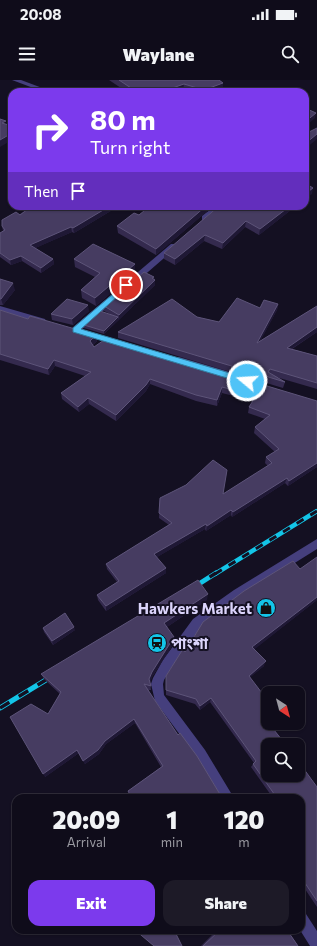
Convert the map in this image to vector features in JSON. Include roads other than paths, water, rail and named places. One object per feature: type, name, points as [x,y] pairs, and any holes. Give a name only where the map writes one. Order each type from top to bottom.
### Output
[{"type":"street","points":[[14,80],[38,88]]},
{"type":"street","points":[[197,225],[214,210]]},
{"type":"street","points":[[129,346],[72,329],[181,240]]},
{"type":"street","points":[[0,309],[53,324]]},
{"type":"street","points":[[167,357],[235,377]]},
{"type":"street","points":[[226,794],[201,754],[159,697],[157,684],[159,678],[167,664],[197,623],[238,593],[317,544]]},
{"type":"street","points":[[305,926],[317,944]]},
{"type":"railway","points":[[215,574],[317,511]]},
{"type":"railway","points":[[191,589],[216,573]]},
{"type":"railway","points":[[0,708],[54,675]]},
{"type":"place","name":"Hawkers Market","points":[[266,608]]},
{"type":"place","name":"পাংশা","points":[[157,643]]}]
